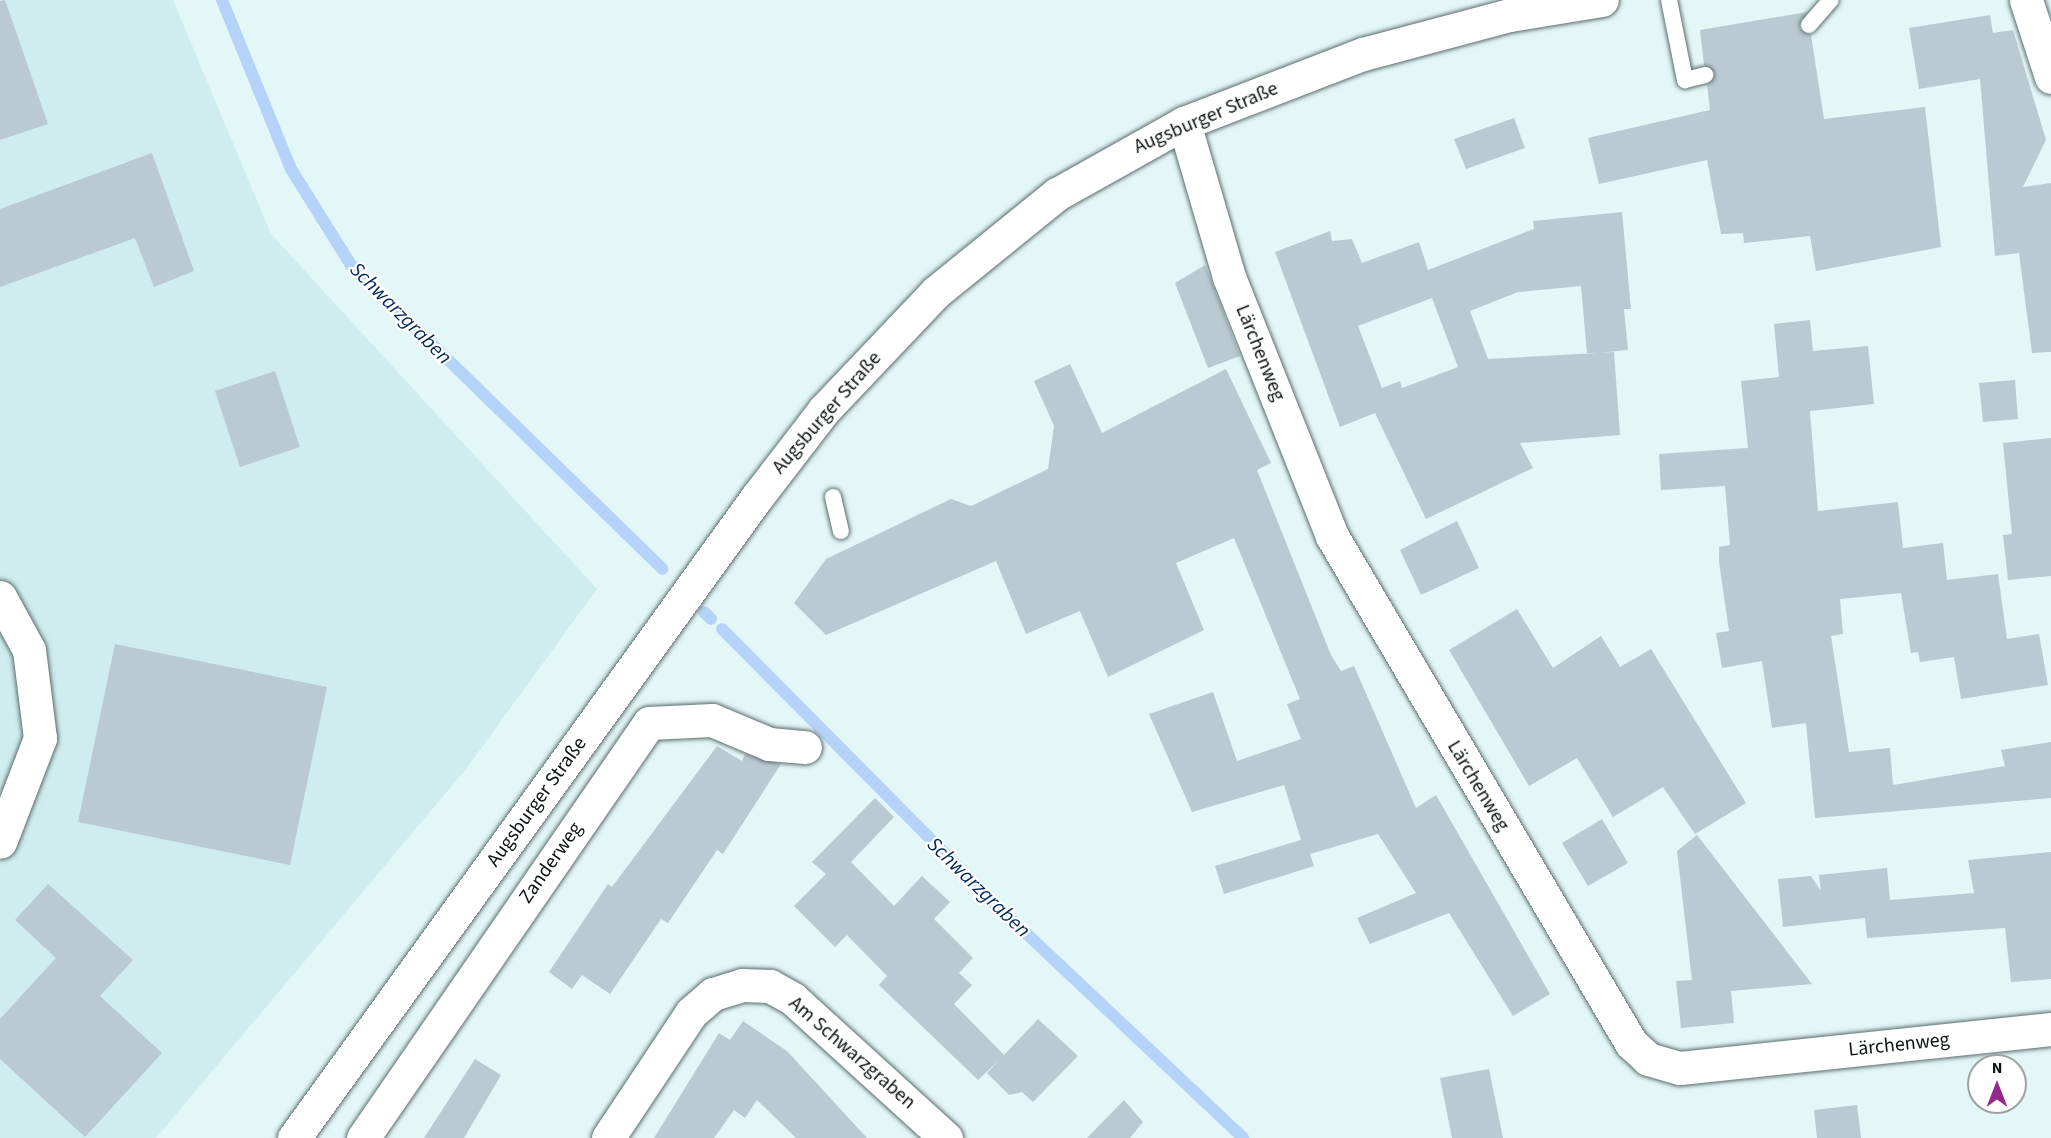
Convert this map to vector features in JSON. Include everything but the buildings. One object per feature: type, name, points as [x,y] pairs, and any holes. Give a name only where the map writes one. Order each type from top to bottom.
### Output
[{"type":"street","name":"Augsburger Straße","points":[[294,1138],[824,410],[936,292],[1058,194],[1184,123],[1363,54],[1510,15],[1602,0]]},
{"type":"street","points":[[2026,0],[2051,77]]},
{"type":"street","name":"Lärchenweg","points":[[1184,123],[1229,277],[1332,536],[1631,1043],[1648,1059],[1680,1068],[2051,1029]]},
{"type":"street","points":[[0,597],[29,650],[40,738],[0,842]]},
{"type":"street","name":"Zanderweg","points":[[363,1138],[649,723],[712,720],[769,744],[805,747]]},
{"type":"street","name":"Am Schwarzgraben","points":[[608,1138],[691,1013],[713,994],[742,985],[770,986],[793,999],[946,1138]]},
{"type":"lane","points":[[1669,0],[1685,80],[1705,75]]},
{"type":"lane","points":[[1809,25],[1832,0]]},
{"type":"lane","points":[[833,497],[841,531]]},
{"type":"shaded area","points":[[0,0],[173,0],[271,234],[597,589],[466,769],[156,1138],[0,1138]]},
{"type":"waterway","name":"Schwarzgraben","points":[[222,0],[291,169],[351,265],[662,569]]},
{"type":"waterway","name":"Schwarzgraben","points":[[704,612],[711,619]]},
{"type":"waterway","name":"Schwarzgraben","points":[[722,629],[994,903],[1243,1138]]}]
